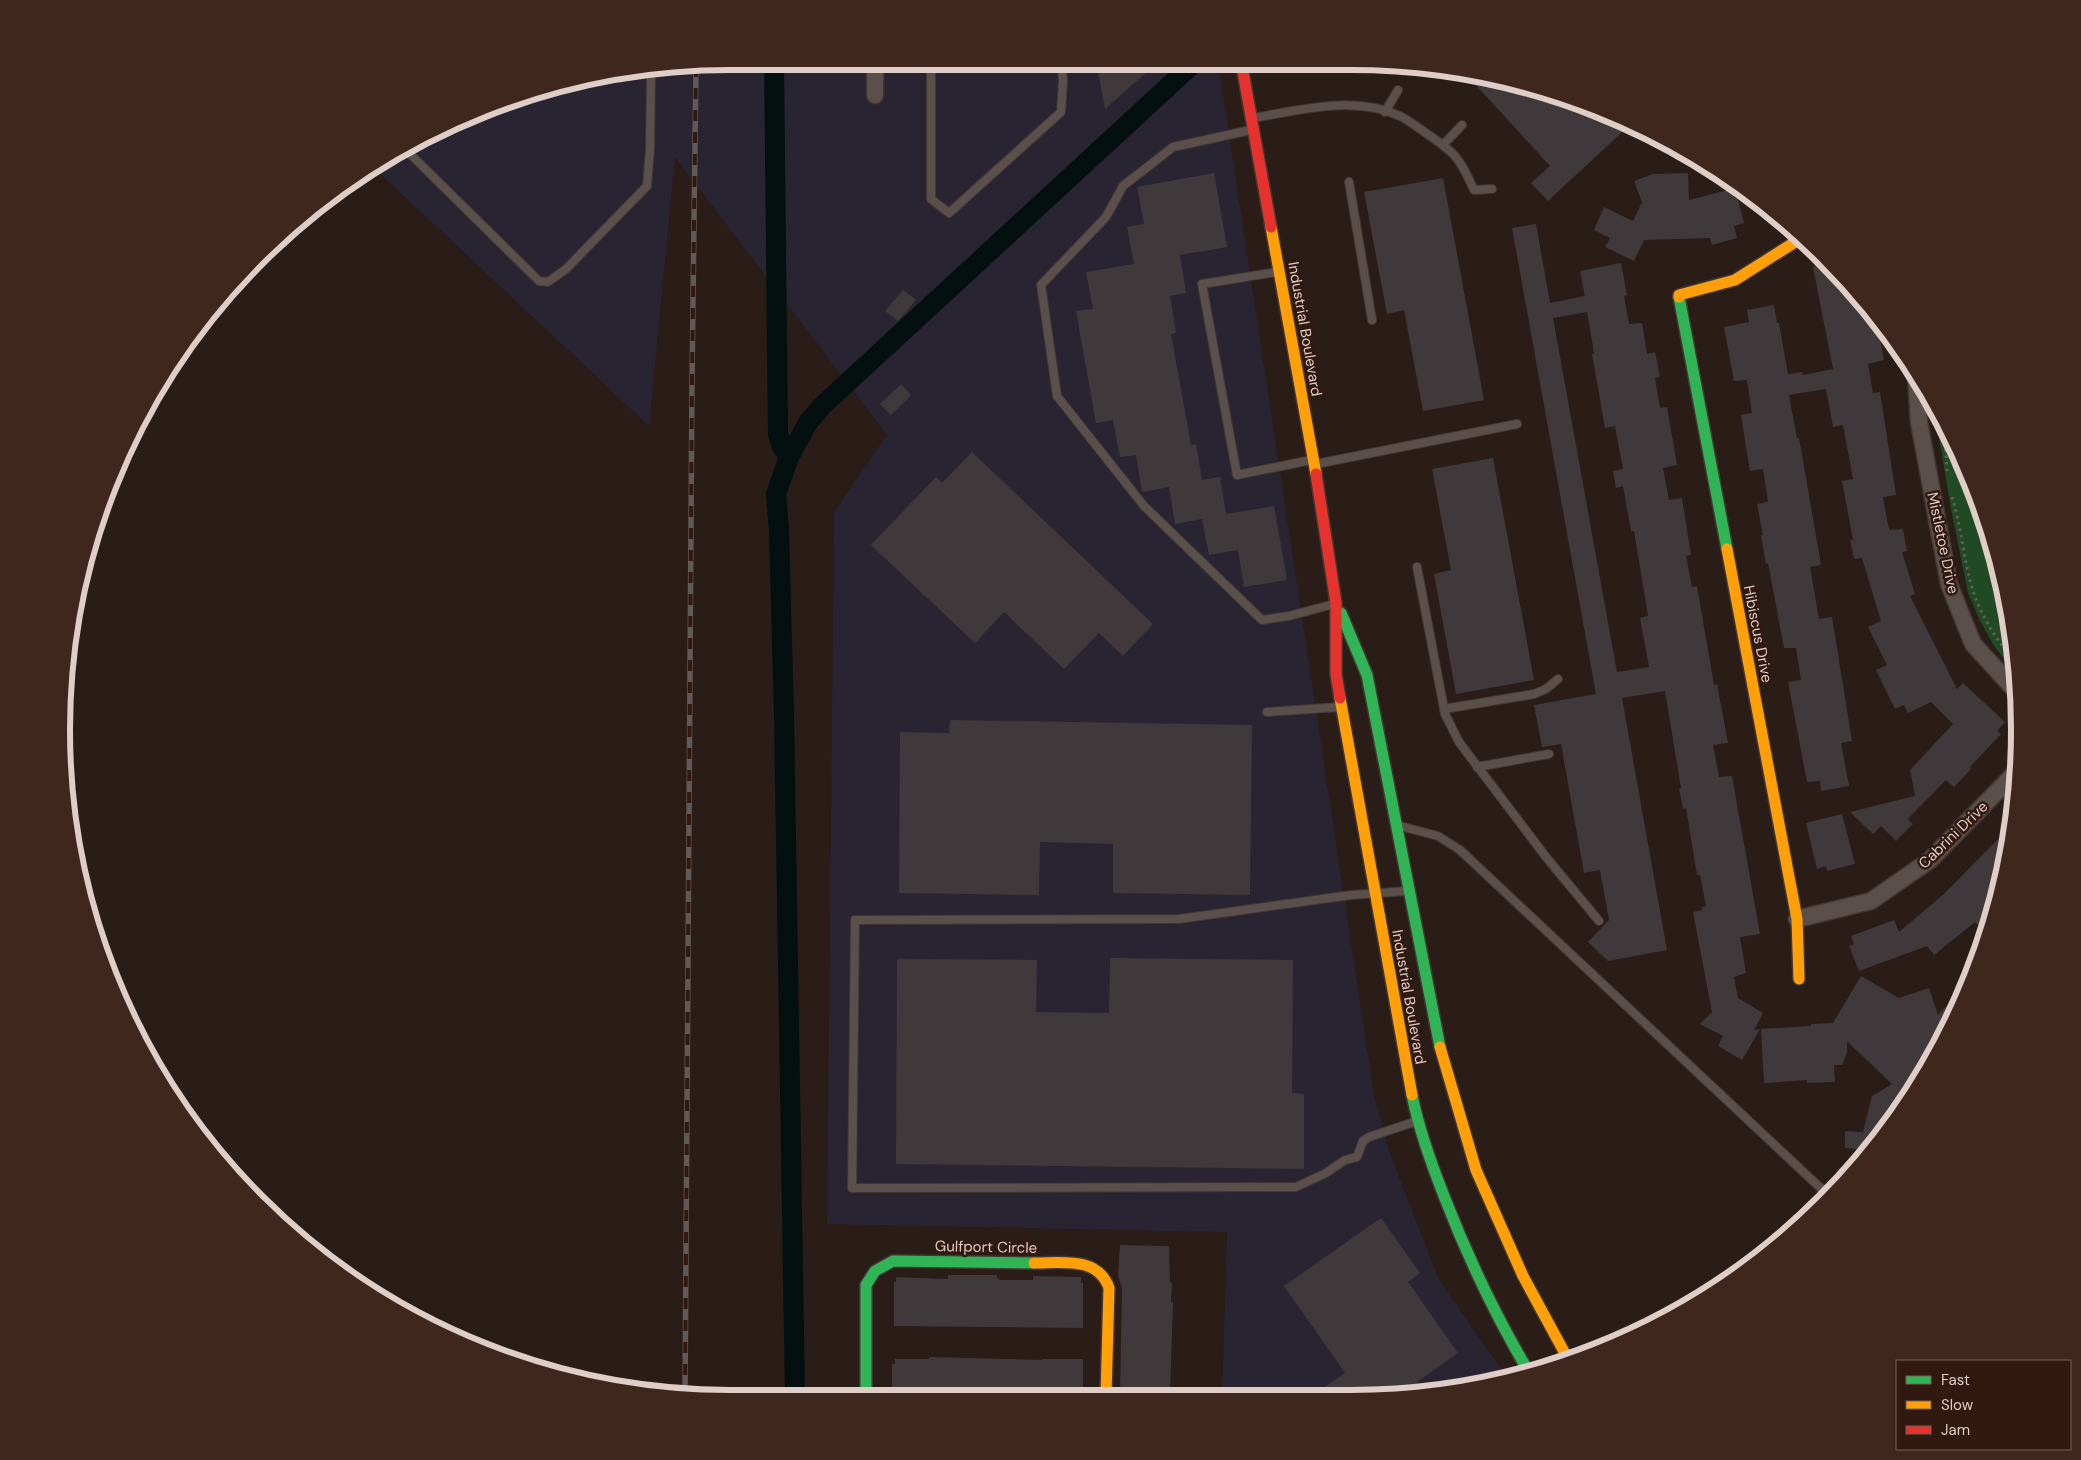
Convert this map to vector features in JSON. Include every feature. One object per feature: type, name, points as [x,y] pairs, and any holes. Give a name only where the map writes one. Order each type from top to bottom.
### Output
[{"type":"main road","name":"Industrial Boulevard","points":[[1243,70],[1314,462],[1336,603],[1336,674],[1417,1121],[1439,1187],[1474,1272],[1526,1367]]},
{"type":"main road","name":"Hibiscus Drive","points":[[1795,242],[1735,280],[1679,295],[1797,919],[1799,979]]},
{"type":"main road","name":"Industrial Boulevard","points":[[1336,603],[1367,674],[1438,1042],[1476,1170],[1523,1276],[1565,1354]]},
{"type":"main road","name":"Gulfport Circle","points":[[866,1390],[866,1285],[875,1271],[893,1261],[1080,1263],[1094,1267],[1104,1278],[1109,1288],[1106,1390]]},
{"type":"street","points":[[875,70],[875,95]]},
{"type":"street","name":"Mistletoe Drive","points":[[1917,390],[1919,422],[1949,584],[1973,644],[2010,684]]},
{"type":"street","name":"Cabrini Drive","points":[[1797,919],[1871,901],[1930,860],[2009,779]]},
{"type":"lane","points":[[931,70],[932,198],[949,213],[1061,112],[1062,70]]},
{"type":"lane","points":[[409,153],[539,281],[548,282],[566,269],[647,186],[650,149],[651,75]]},
{"type":"lane","points":[[1385,112],[1398,90]]},
{"type":"lane","points":[[1336,603],[1289,616],[1262,620],[1144,506],[1057,396],[1041,285],[1106,217],[1123,186],[1173,147],[1252,124],[1333,105],[1374,108],[1400,116],[1443,144],[1462,163],[1474,190],[1492,189]]},
{"type":"lane","points":[[1443,144],[1462,125]]},
{"type":"lane","points":[[1349,182],[1372,320]]},
{"type":"lane","points":[[1279,271],[1202,284],[1237,475],[1517,424]]},
{"type":"lane","points":[[1417,567],[1444,709],[1459,742],[1546,857],[1599,921]]},
{"type":"lane","points":[[1444,709],[1534,694],[1546,689],[1558,679]]},
{"type":"lane","points":[[1267,712],[1342,707]]},
{"type":"lane","points":[[1477,767],[1549,754]]},
{"type":"lane","points":[[1396,825],[1438,836],[1460,850],[1824,1191]]},
{"type":"lane","points":[[1409,890],[1179,919],[855,920],[852,1188],[1296,1187],[1326,1173],[1344,1160],[1357,1158],[1363,1140],[1417,1121]]},
{"type":"path","points":[[1944,440],[1948,477]]},
{"type":"path","points":[[1951,490],[1958,515],[1971,585],[1982,612],[1998,641],[2006,651]]},
{"type":"shaded area","points":[[730,70],[1219,70],[1374,1095],[1389,1151],[1439,1280],[1503,1372],[1437,1384],[1394,1389],[1222,1390],[1227,1232],[827,1224],[834,512],[887,435],[675,157],[649,426],[378,172],[438,138],[477,120],[518,105],[559,92],[644,76],[687,71]]},
{"type":"green space","points":[[1937,427],[1961,477],[1989,559],[1998,601],[2007,663],[1994,646],[1980,621],[1968,593]]},
{"type":"building","points":[[1098,70],[1149,70],[1105,109]]},
{"type":"building","points":[[1473,82],[1522,92],[1604,120],[1625,130],[1548,201],[1531,183],[1550,166]]},
{"type":"building","points":[[1214,173],[1227,247],[1180,255],[1186,293],[1170,296],[1176,333],[1171,334],[1191,445],[1196,444],[1202,480],[1220,477],[1226,514],[1274,506],[1287,580],[1244,587],[1238,550],[1209,555],[1202,519],[1175,524],[1169,487],[1142,492],[1136,455],[1120,457],[1113,420],[1096,423],[1076,311],[1093,309],[1086,272],[1134,264],[1127,227],[1144,224],[1137,187]]},
{"type":"building","points":[[1688,173],[1689,200],[1730,190],[1733,191],[1734,198],[1737,197],[1744,223],[1734,226],[1737,238],[1712,245],[1710,238],[1644,240],[1634,261],[1605,247],[1610,238],[1594,230],[1604,207],[1633,221],[1642,202],[1634,181],[1653,174]]},
{"type":"building","points":[[1443,178],[1484,400],[1423,411],[1404,310],[1387,314],[1364,192]]},
{"type":"building","points":[[1536,224],[1550,303],[1585,296],[1580,271],[1621,263],[1627,295],[1624,296],[1629,324],[1642,323],[1647,354],[1655,352],[1660,377],[1655,378],[1660,408],[1667,407],[1677,465],[1663,468],[1669,500],[1682,498],[1691,555],[1686,556],[1692,587],[1697,586],[1714,685],[1717,684],[1728,743],[1713,745],[1719,777],[1732,776],[1760,934],[1740,937],[1746,973],[1734,977],[1738,998],[1763,1013],[1754,1030],[1760,1029],[1742,1060],[1718,1046],[1723,1036],[1700,1024],[1712,1012],[1693,912],[1702,910],[1702,907],[1706,906],[1700,875],[1697,875],[1686,808],[1683,809],[1679,789],[1681,788],[1665,691],[1622,698],[1667,950],[1608,961],[1588,942],[1609,920],[1600,870],[1584,873],[1561,744],[1542,747],[1534,705],[1596,694],[1512,228]],"holes":[[[1587,312],[1594,353],[1592,354],[1605,428],[1615,426],[1623,469],[1613,471],[1616,488],[1623,486],[1631,531],[1634,531],[1648,616],[1640,618],[1649,667],[1617,672],[1553,318]]]},
{"type":"building","points":[[1818,263],[1879,334],[1884,360],[1868,364],[1873,393],[1880,392],[1896,495],[1883,497],[1889,530],[1903,529],[1907,551],[1902,552],[1915,594],[1910,596],[1957,689],[1963,683],[2005,722],[1997,731],[2001,734],[1970,767],[1971,769],[1954,787],[1946,780],[1908,819],[1913,824],[1896,841],[1881,826],[1873,834],[1850,812],[1915,796],[1910,770],[1953,724],[1931,702],[1908,713],[1904,705],[1895,709],[1876,670],[1887,665],[1868,627],[1881,621],[1862,558],[1854,559],[1850,540],[1853,540],[1842,481],[1853,479],[1843,425],[1833,427],[1826,389],[1789,395],[1797,438],[1799,438],[1821,565],[1810,567],[1819,619],[1832,617],[1852,741],[1841,743],[1849,786],[1821,791],[1820,781],[1807,782],[1788,682],[1801,680],[1796,648],[1784,648],[1768,563],[1766,564],[1757,504],[1768,502],[1763,469],[1750,471],[1741,415],[1752,413],[1747,380],[1734,381],[1724,327],[1749,322],[1747,310],[1774,305],[1788,374],[1802,372],[1803,375],[1833,369],[1813,267]]},
{"type":"building","points":[[903,290],[916,300],[898,321],[885,311]]},
{"type":"building","points":[[901,384],[911,395],[891,415],[880,404]]},
{"type":"building","points":[[972,452],[1153,624],[1123,656],[1099,633],[1064,669],[1004,612],[975,643],[871,545],[936,477],[942,483]]},
{"type":"building","points":[[1493,458],[1534,680],[1456,694],[1434,574],[1451,570],[1432,469]]},
{"type":"building","points":[[950,720],[1252,725],[1250,895],[1113,893],[1113,844],[1040,842],[1039,895],[899,893],[900,732],[949,733]]},
{"type":"building","points":[[1842,814],[1855,864],[1827,871],[1826,866],[1817,869],[1806,823]]},
{"type":"building","points":[[2002,835],[1989,901],[1981,927],[1975,922],[1934,955],[1927,946],[1859,971],[1849,946],[1854,944],[1851,936],[1894,920],[1899,932],[1944,894]]},
{"type":"building","points":[[1110,958],[1293,960],[1292,1093],[1304,1094],[1304,1169],[896,1164],[897,959],[1037,960],[1036,1012],[1109,1013]]},
{"type":"building","points":[[1861,976],[1899,998],[1929,988],[1938,1015],[1954,999],[1923,1060],[1900,1097],[1860,1149],[1845,1148],[1845,1131],[1863,1132],[1872,1096],[1892,1084],[1847,1041],[1847,1053],[1842,1065],[1834,1065],[1835,1082],[1807,1083],[1807,1080],[1764,1083],[1761,1029],[1833,1023]]},
{"type":"building","points":[[1381,1218],[1420,1273],[1408,1282],[1458,1353],[1417,1382],[1420,1386],[1394,1389],[1321,1390],[1345,1373],[1284,1286]]},
{"type":"building","points":[[1120,1245],[1169,1246],[1170,1282],[1172,1283],[1171,1302],[1173,1302],[1170,1390],[1120,1390],[1122,1288],[1118,1276]]},
{"type":"building","points":[[948,1275],[997,1275],[997,1278],[1000,1280],[1033,1280],[1033,1276],[1081,1277],[1081,1283],[1083,1283],[1083,1328],[894,1326],[894,1282],[896,1282],[896,1277],[948,1279]]},
{"type":"building","points":[[929,1357],[1042,1360],[1083,1359],[1083,1390],[892,1390],[892,1364],[895,1364],[895,1359],[929,1359]]},
{"type":"waterway","points":[[774,70],[778,434],[781,445],[789,457]]},
{"type":"waterway","points":[[795,1390],[784,716],[779,531],[776,494],[789,457],[809,421],[823,405],[1186,70]]},
{"type":"railway","points":[[685,1389],[696,71]]},
{"type":"traffic: fast","points":[[1679,297],[1727,549]]},
{"type":"traffic: fast","points":[[1341,613],[1367,675],[1440,1047]]},
{"type":"traffic: fast","points":[[1412,1095],[1430,1159],[1463,1242],[1494,1309],[1526,1367]]},
{"type":"traffic: fast","points":[[866,1390],[866,1285],[875,1271],[893,1261],[1034,1263]]},
{"type":"traffic: slow","points":[[1271,227],[1316,474]]},
{"type":"traffic: slow","points":[[1679,297],[1679,295],[1735,280],[1795,242]]},
{"type":"traffic: slow","points":[[1727,549],[1797,919],[1799,979]]},
{"type":"traffic: slow","points":[[1340,698],[1412,1095]]},
{"type":"traffic: slow","points":[[1440,1047],[1476,1170],[1523,1276],[1565,1354]]},
{"type":"traffic: slow","points":[[1034,1263],[1067,1262],[1088,1266],[1104,1278],[1109,1288],[1106,1390]]},
{"type":"traffic: jam","points":[[1243,70],[1271,227]]},
{"type":"traffic: jam","points":[[1316,474],[1336,603],[1336,674],[1340,698]]}]
